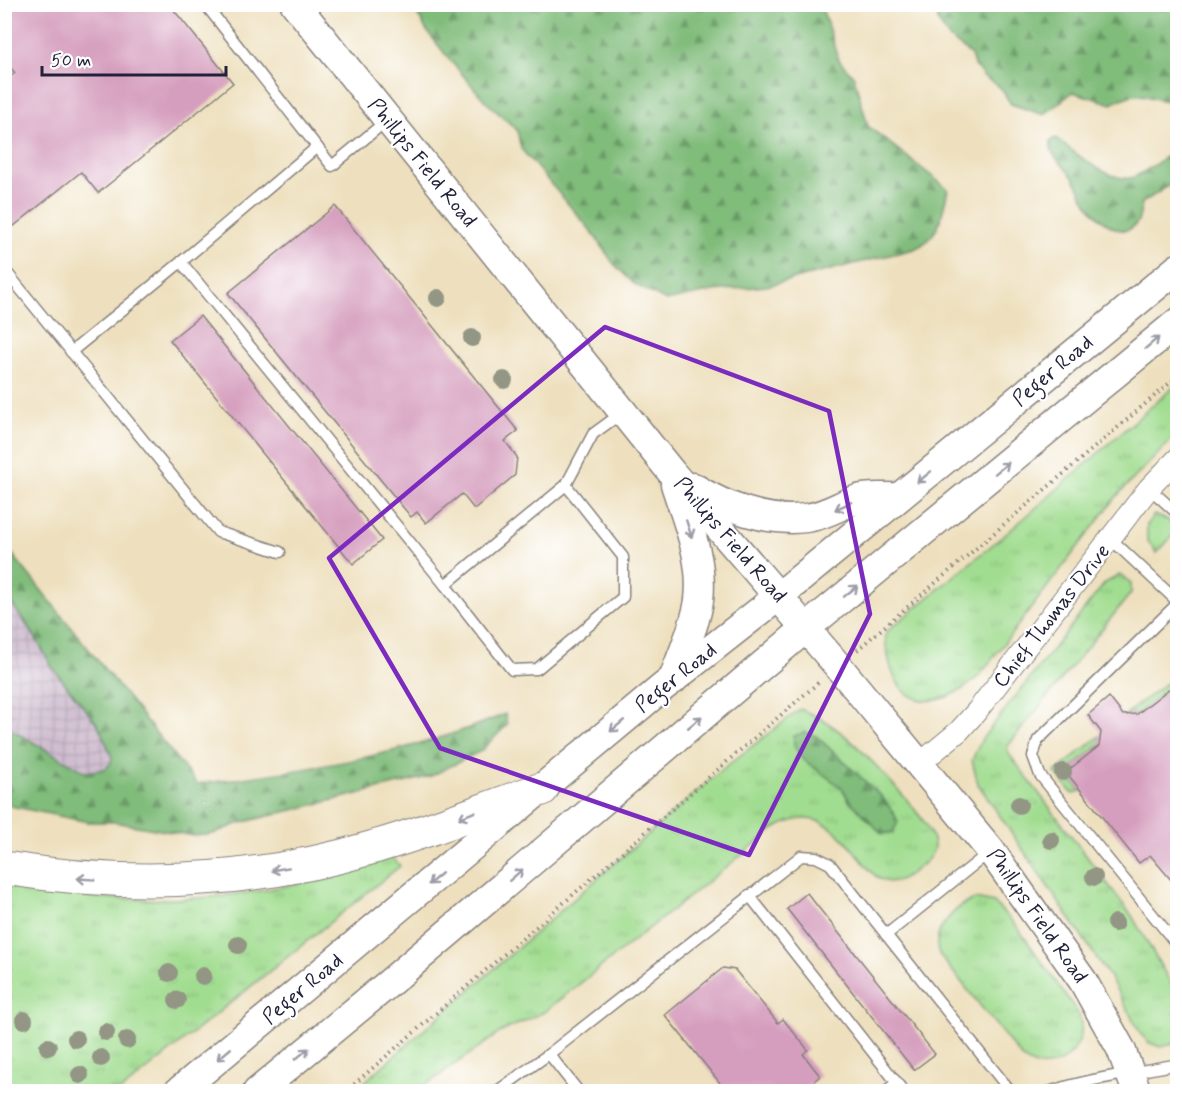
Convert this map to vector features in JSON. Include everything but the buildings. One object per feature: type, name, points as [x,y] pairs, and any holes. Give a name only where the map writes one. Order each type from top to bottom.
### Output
[{"type":"highway","points":[[4,868],[60,877],[119,881],[190,880],[240,876],[309,864],[374,848],[542,789]]},
{"type":"main road","name":"Phillips Field Road","points":[[295,4],[672,473],[779,596],[991,851],[1105,1016],[1134,1083]]},
{"type":"main road","name":"Peger Road","points":[[178,1092],[673,680],[779,596],[1178,268]]},
{"type":"main road","name":"Peger Road","points":[[257,1092],[806,628],[1178,322]]},
{"type":"main road","points":[[672,473],[716,501],[753,514],[782,518],[805,518],[828,513],[858,499],[899,497]]},
{"type":"main road","points":[[672,473],[697,551],[700,574],[699,602],[673,680]]},
{"type":"street","name":"Chief Thomas Drive","points":[[918,765],[959,731],[977,711],[1112,540],[1149,488],[1178,458]]},
{"type":"lane","points":[[205,4],[332,166],[387,121]]},
{"type":"lane","points":[[71,352],[317,147]]},
{"type":"lane","points":[[181,262],[512,670],[537,669],[623,597],[623,557],[566,485]]},
{"type":"lane","points":[[4,269],[218,532],[280,552]]},
{"type":"lane","points":[[445,585],[566,485],[593,434],[623,412]]},
{"type":"lane","points":[[1149,488],[1178,514]]},
{"type":"lane","points":[[1112,540],[1178,603],[1038,740],[1034,756],[1040,775],[1178,946]]},
{"type":"lane","points":[[886,935],[991,851]]},
{"type":"lane","points":[[496,1092],[549,1054],[801,856],[816,857],[830,864],[1011,1092]]},
{"type":"lane","points":[[749,895],[901,1087],[885,1092]]},
{"type":"lane","points":[[549,1054],[579,1092]]},
{"type":"lane","points":[[1049,1092],[1088,1079],[1134,1083],[1178,1064]]},
{"type":"path","points":[[883,628],[1178,376]]},
{"type":"path","points":[[345,1092],[790,706]]},
{"type":"highlighted area","points":[[605,327],[829,411],[870,614],[749,855],[440,748],[329,558]]},
{"type":"shaded area","points":[[4,594],[35,637],[52,667],[98,725],[112,757],[111,763],[105,769],[85,772],[5,726]]},
{"type":"green space","points":[[412,5],[821,5],[839,60],[854,77],[868,126],[948,189],[938,225],[929,239],[914,249],[766,286],[713,291],[666,301],[634,284],[613,263],[592,232],[521,149],[517,130],[486,102],[449,59],[427,31]]},
{"type":"green space","points":[[936,5],[1177,5],[1177,101],[1132,95],[1112,104],[1073,92],[1044,115],[1011,104],[1000,87],[983,76],[974,65],[971,55],[948,37],[938,21]]},
{"type":"green space","points":[[1056,138],[1104,172],[1125,178],[1140,174],[1177,149],[1177,180],[1142,203],[1138,221],[1132,227],[1126,230],[1118,229],[1104,221],[1091,209],[1073,178],[1054,155],[1051,141]]},
{"type":"green space","points":[[1177,384],[1177,434],[1116,497],[980,675],[954,694],[940,699],[914,698],[904,690],[895,678],[889,660],[886,632],[1014,527]]},
{"type":"green space","points":[[1154,515],[1168,520],[1177,531],[1157,553],[1147,540],[1147,525]]},
{"type":"green space","points":[[5,545],[197,784],[353,760],[430,741],[505,714],[507,725],[481,751],[431,776],[240,823],[213,834],[194,836],[114,822],[88,822],[5,805],[5,726],[85,772],[105,769],[111,763],[112,757],[98,725],[52,667],[35,637],[5,594]]},
{"type":"green space","points":[[1120,575],[1131,583],[1131,593],[1007,747],[1009,754],[1132,916],[1177,994],[1177,1043],[1160,1047],[1148,1042],[1141,1034],[1109,976],[978,784],[972,760],[982,739],[1105,583]]},
{"type":"green space","points":[[1173,682],[1177,685],[1177,697],[1170,688],[1137,714],[1126,714],[1165,684]]},
{"type":"green space","points":[[800,709],[834,727],[870,759],[921,817],[932,838],[933,850],[926,862],[914,871],[889,882],[873,874],[846,841],[826,825],[815,820],[803,819],[789,822],[774,829],[544,1012],[501,1032],[417,1091],[353,1092],[724,768]],"holes":[[[831,752],[881,796],[894,813],[862,813],[849,800],[842,788],[819,769]]]},
{"type":"green space","points":[[805,732],[816,736],[881,796],[898,822],[893,832],[882,834],[849,800],[842,788],[805,761],[794,746],[794,736]]},
{"type":"green space","points":[[1101,735],[1099,746],[1066,772],[1081,791],[1073,794],[1055,772]]},
{"type":"green space","points":[[392,857],[400,866],[121,1091],[5,1092],[5,883],[74,895],[145,900],[181,899],[286,886]]},
{"type":"green space","points":[[975,899],[994,903],[1015,924],[1078,1013],[1081,1026],[1080,1038],[1066,1058],[1056,1064],[1033,1065],[1023,1059],[939,954],[938,937],[946,920],[960,907]]}]
